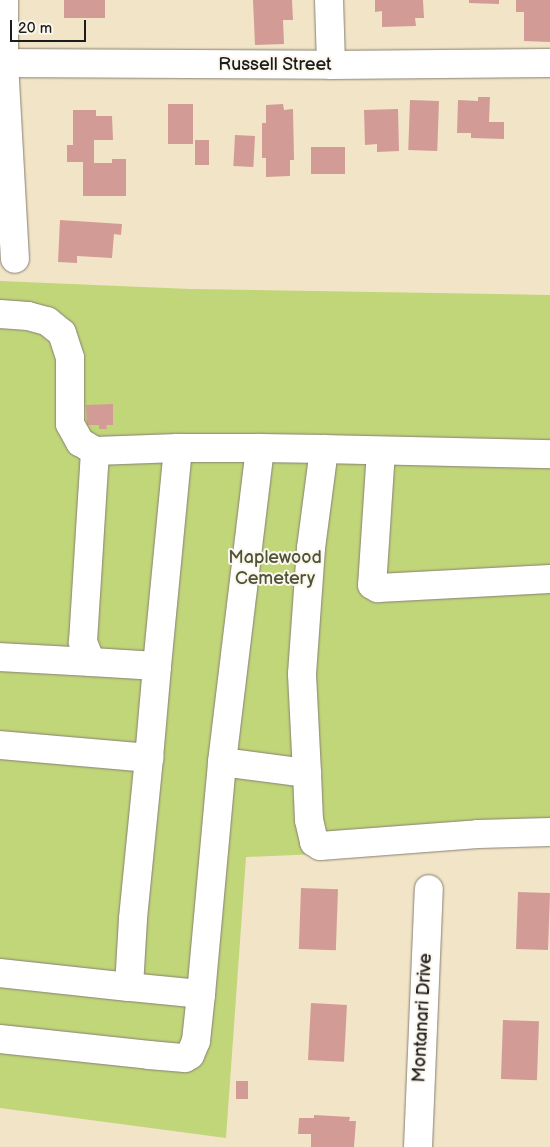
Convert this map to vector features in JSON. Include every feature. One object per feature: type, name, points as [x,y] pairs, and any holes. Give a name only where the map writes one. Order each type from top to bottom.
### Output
[{"type":"street","points":[[4,0],[2,63],[15,258]]},
{"type":"street","points":[[329,0],[331,66]]},
{"type":"street","name":"Russell Street","points":[[2,63],[331,66],[550,63]]},
{"type":"street","points":[[0,314],[28,316],[47,321],[62,333],[70,358],[70,424],[80,442],[95,452],[178,448],[260,448],[550,454]]},
{"type":"street","points":[[129,987],[133,919],[178,448]]},
{"type":"street","points":[[0,1039],[186,1058],[190,1055],[196,1041],[222,762],[260,448]]},
{"type":"street","points":[[324,449],[311,548],[302,674],[309,820],[314,842],[320,846],[478,834],[550,832]]},
{"type":"street","points":[[382,451],[372,585],[378,588],[550,578]]},
{"type":"street","points":[[91,662],[83,642],[95,452]]},
{"type":"street","points":[[0,657],[157,666]]},
{"type":"street","points":[[0,744],[149,758]]},
{"type":"street","points":[[222,762],[307,773]]},
{"type":"street","name":"Montanari Drive","points":[[418,1147],[429,889]]},
{"type":"street","points":[[0,973],[201,994]]},
{"type":"green space","name":"Maplewood Cemetery","points":[[0,281],[190,289],[550,295],[550,844],[246,857],[226,1138],[0,1108]]},
{"type":"building","points":[[64,0],[105,0],[105,18],[64,18]]},
{"type":"building","points":[[253,0],[292,0],[293,20],[283,20],[284,44],[255,45]]},
{"type":"building","points":[[375,0],[423,0],[424,18],[415,18],[416,26],[382,27],[382,11],[375,12]]},
{"type":"building","points":[[469,0],[499,0],[499,4],[469,3]]},
{"type":"building","points":[[516,0],[550,0],[550,42],[524,41],[524,12],[516,12]]},
{"type":"building","points":[[478,97],[490,97],[489,122],[504,122],[504,139],[471,138],[471,133],[457,133],[458,100],[478,101]]},
{"type":"building","points":[[410,100],[439,101],[437,151],[408,150]]},
{"type":"building","points":[[168,104],[193,104],[193,144],[168,144]]},
{"type":"building","points":[[283,104],[284,110],[293,109],[294,160],[290,160],[290,176],[266,177],[266,158],[262,158],[262,123],[266,123],[266,105]]},
{"type":"building","points":[[398,109],[399,151],[377,152],[377,144],[365,145],[364,110]]},
{"type":"building","points":[[73,110],[96,110],[96,116],[112,116],[113,140],[94,140],[94,163],[112,163],[112,159],[126,159],[126,196],[83,196],[83,162],[67,162],[67,145],[73,145]]},
{"type":"building","points":[[235,135],[255,136],[253,167],[233,166]]},
{"type":"building","points":[[195,140],[209,140],[209,165],[195,165]]},
{"type":"building","points":[[311,147],[345,147],[345,174],[311,174]]},
{"type":"building","points":[[60,220],[122,224],[121,235],[114,234],[112,258],[77,256],[77,263],[58,262]]},
{"type":"building","points":[[113,404],[113,425],[106,425],[107,429],[99,429],[99,425],[87,425],[86,405]]},
{"type":"building","points":[[301,888],[338,889],[336,950],[299,949]]},
{"type":"building","points":[[518,892],[550,893],[548,950],[516,949]]},
{"type":"building","points":[[311,1003],[347,1005],[344,1062],[308,1060]]},
{"type":"building","points":[[503,1020],[539,1021],[537,1080],[501,1079]]},
{"type":"building","points":[[236,1081],[248,1081],[248,1099],[236,1099]]},
{"type":"building","points":[[314,1115],[350,1117],[349,1121],[356,1121],[354,1147],[311,1147],[311,1134],[298,1134],[299,1118],[314,1118]]}]
